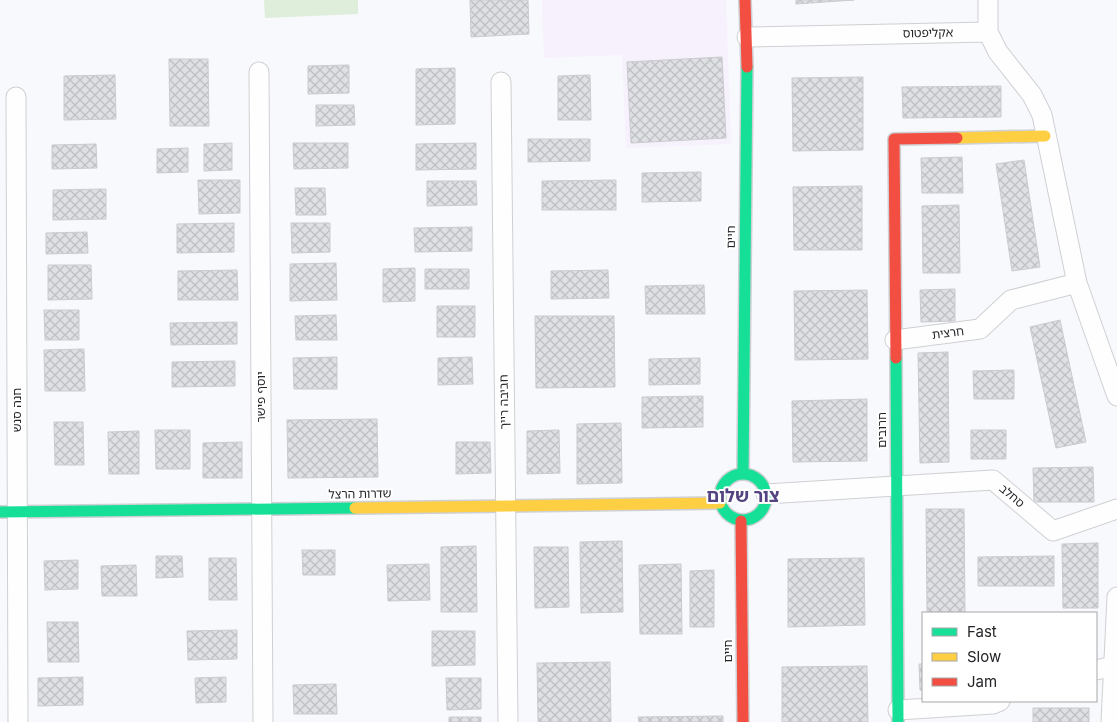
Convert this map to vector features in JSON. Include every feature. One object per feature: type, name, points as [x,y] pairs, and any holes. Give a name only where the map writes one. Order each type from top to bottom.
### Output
[{"type":"street","name":"חיים","points":[[742,474],[747,37],[745,0]]},
{"type":"street","points":[[988,0],[988,32],[998,52],[1032,95],[1042,115],[1078,283],[1117,396]]},
{"type":"street","name":"אקליפטוס","points":[[747,37],[988,32]]},
{"type":"street","name":"יוסף פישר","points":[[259,72],[263,722]]},
{"type":"street","name":"חביבה רייך","points":[[501,82],[508,722]]},
{"type":"street","name":"חנה סנש","points":[[16,97],[9,512],[18,722]]},
{"type":"street","name":"חרובים","points":[[898,716],[894,139],[1045,136]]},
{"type":"street","name":"חרצית","points":[[895,340],[980,329],[1011,300],[1078,283]]},
{"type":"street","points":[[742,474],[752,476],[758,480],[766,494],[766,503],[762,510],[750,520],[742,521],[729,516],[720,503],[722,486],[734,476],[742,474]]},
{"type":"street","name":"סחלב","points":[[896,485],[992,480],[1053,531],[1117,509]]},
{"type":"street","points":[[766,494],[896,485]]},
{"type":"street","name":"שדרות הרצל","points":[[9,512],[720,503]]},
{"type":"street","name":"חיים","points":[[742,521],[743,722]]},
{"type":"street","points":[[1111,722],[1105,668],[1117,597]]},
{"type":"street","points":[[898,716],[998,702]]},
{"type":"shaded area","points":[[542,0],[726,0],[731,144],[626,148],[622,55],[544,58]]},
{"type":"green space","points":[[264,0],[358,0],[358,14],[265,18]]},
{"type":"building","points":[[470,0],[528,0],[529,34],[471,37]]},
{"type":"building","points":[[796,0],[854,0],[796,4]]},
{"type":"building","points":[[722,57],[726,138],[631,143],[627,62]]},
{"type":"building","points":[[169,59],[208,59],[209,126],[170,126]]},
{"type":"building","points":[[349,65],[349,93],[308,94],[308,66]]},
{"type":"building","points":[[455,68],[455,124],[416,125],[416,69]]},
{"type":"building","points":[[115,75],[116,119],[64,120],[64,76]]},
{"type":"building","points":[[590,75],[591,120],[558,120],[558,76]]},
{"type":"building","points":[[863,77],[863,150],[793,151],[792,78]]},
{"type":"building","points":[[1001,86],[1001,117],[903,118],[902,87]]},
{"type":"building","points":[[316,105],[354,105],[355,125],[316,126]]},
{"type":"building","points":[[528,139],[590,139],[590,161],[528,162]]},
{"type":"building","points":[[232,143],[232,170],[204,171],[204,144]]},
{"type":"building","points":[[293,143],[348,143],[348,168],[294,169]]},
{"type":"building","points":[[476,143],[476,169],[416,170],[416,144]]},
{"type":"building","points":[[96,144],[97,168],[52,169],[52,145]]},
{"type":"building","points":[[188,148],[188,172],[157,173],[157,149]]},
{"type":"building","points":[[962,157],[963,193],[922,193],[921,158]]},
{"type":"building","points":[[1024,160],[1040,267],[1012,271],[996,164]]},
{"type":"building","points":[[701,172],[701,201],[642,202],[642,173]]},
{"type":"building","points":[[198,180],[240,180],[240,213],[199,214]]},
{"type":"building","points":[[616,180],[616,210],[542,210],[542,181]]},
{"type":"building","points":[[427,181],[476,181],[477,205],[427,206]]},
{"type":"building","points":[[862,186],[862,250],[794,250],[793,187]]},
{"type":"building","points":[[295,188],[325,188],[326,215],[296,215]]},
{"type":"building","points":[[106,189],[106,219],[53,220],[53,190]]},
{"type":"building","points":[[959,205],[960,273],[923,273],[922,206]]},
{"type":"building","points":[[234,223],[234,252],[177,253],[177,224]]},
{"type":"building","points":[[291,223],[330,223],[330,252],[292,253]]},
{"type":"building","points":[[472,227],[472,251],[415,252],[414,228]]},
{"type":"building","points":[[87,232],[88,253],[46,254],[46,233]]},
{"type":"building","points":[[336,263],[337,300],[290,301],[290,264]]},
{"type":"building","points":[[48,265],[91,265],[92,299],[48,300]]},
{"type":"building","points":[[415,268],[415,301],[383,302],[383,269]]},
{"type":"building","points":[[425,269],[469,269],[469,289],[425,289]]},
{"type":"building","points":[[237,270],[238,300],[178,300],[178,271]]},
{"type":"building","points":[[608,270],[609,298],[551,299],[551,271]]},
{"type":"building","points":[[704,285],[705,314],[646,314],[645,286]]},
{"type":"building","points":[[955,289],[955,321],[921,322],[920,290]]},
{"type":"building","points":[[867,290],[868,359],[795,360],[794,291]]},
{"type":"building","points":[[437,306],[475,306],[475,337],[437,337]]},
{"type":"building","points":[[44,310],[79,310],[79,340],[45,340]]},
{"type":"building","points":[[336,315],[337,340],[296,340],[295,316]]},
{"type":"building","points":[[535,316],[614,316],[615,387],[536,388]]},
{"type":"building","points":[[1060,320],[1086,442],[1056,448],[1030,327]]},
{"type":"building","points":[[237,322],[237,344],[171,345],[170,323]]},
{"type":"building","points":[[84,349],[85,391],[45,391],[44,350]]},
{"type":"building","points":[[948,352],[949,462],[920,463],[918,353]]},
{"type":"building","points":[[337,357],[337,389],[294,389],[293,358]]},
{"type":"building","points":[[472,357],[473,384],[438,385],[438,358]]},
{"type":"building","points":[[700,358],[700,384],[649,385],[649,359]]},
{"type":"building","points":[[235,361],[235,386],[172,387],[172,362]]},
{"type":"building","points":[[1014,370],[1014,399],[974,399],[973,371]]},
{"type":"building","points":[[703,396],[703,427],[642,428],[642,397]]},
{"type":"building","points":[[867,399],[867,461],[793,462],[792,401]]},
{"type":"building","points":[[377,419],[378,477],[288,478],[287,420]]},
{"type":"building","points":[[54,422],[83,422],[84,465],[55,465]]},
{"type":"building","points":[[621,423],[622,483],[577,484],[577,424]]},
{"type":"building","points":[[155,430],[190,430],[190,469],[156,469]]},
{"type":"building","points":[[559,430],[560,473],[527,474],[527,431]]},
{"type":"building","points":[[971,430],[1006,430],[1006,459],[971,459]]},
{"type":"building","points":[[139,431],[139,474],[109,474],[108,432]]},
{"type":"building","points":[[242,442],[242,478],[203,478],[203,443]]},
{"type":"building","points":[[456,442],[490,442],[491,473],[456,474]]},
{"type":"building","points":[[1093,467],[1094,502],[1034,502],[1033,468]]},
{"type":"building","points":[[926,509],[964,509],[965,612],[927,612]]},
{"type":"building","points":[[622,541],[623,612],[581,613],[580,542]]},
{"type":"building","points":[[1098,543],[1098,608],[1063,608],[1062,544]]},
{"type":"building","points":[[476,546],[477,612],[441,612],[441,547]]},
{"type":"building","points":[[534,547],[568,547],[569,607],[535,608]]},
{"type":"building","points":[[302,550],[335,550],[335,575],[303,575]]},
{"type":"building","points":[[156,556],[182,556],[183,577],[156,578]]},
{"type":"building","points":[[1054,556],[1054,586],[978,586],[978,557]]},
{"type":"building","points":[[209,558],[236,558],[237,600],[209,600]]},
{"type":"building","points":[[864,558],[865,625],[788,627],[788,559]]},
{"type":"building","points":[[78,560],[78,589],[45,590],[44,561]]},
{"type":"building","points":[[429,564],[430,600],[388,601],[387,565]]},
{"type":"building","points":[[681,564],[682,634],[640,634],[639,565]]},
{"type":"building","points":[[136,565],[137,596],[102,596],[101,566]]},
{"type":"building","points":[[714,570],[714,627],[690,627],[690,571]]},
{"type":"building","points":[[47,622],[78,622],[79,662],[48,662]]},
{"type":"building","points":[[237,630],[237,659],[188,660],[187,631]]},
{"type":"building","points":[[432,631],[475,631],[475,665],[432,666]]},
{"type":"building","points":[[610,662],[611,722],[538,722],[537,663]]},
{"type":"building","points":[[919,664],[922,664],[922,690],[920,690]]},
{"type":"building","points":[[867,666],[868,722],[782,722],[782,667]]},
{"type":"building","points":[[83,677],[83,705],[38,706],[38,678]]},
{"type":"building","points":[[226,677],[226,702],[196,703],[195,678]]},
{"type":"building","points":[[446,678],[481,678],[481,709],[447,710]]},
{"type":"building","points":[[336,684],[337,714],[294,714],[293,685]]},
{"type":"building","points":[[1033,708],[1089,708],[1089,722],[1033,722]]},
{"type":"building","points":[[723,716],[723,722],[639,722],[638,717]]},
{"type":"building","points":[[449,717],[481,717],[481,722],[449,722]]},
{"type":"traffic: fast","points":[[743,474],[747,67]]},
{"type":"traffic: fast","points":[[896,358],[898,722]]},
{"type":"traffic: fast","points":[[739,474],[747,474],[756,478],[762,484],[766,497],[762,510],[756,516],[747,520],[739,520],[730,516],[724,510],[720,501],[720,493],[724,484],[730,478],[739,474]]},
{"type":"traffic: fast","points":[[0,512],[355,508]]},
{"type":"traffic: slow","points":[[957,138],[1045,136]]},
{"type":"traffic: slow","points":[[355,508],[720,503]]},
{"type":"traffic: jam","points":[[745,0],[747,67]]},
{"type":"traffic: jam","points":[[896,358],[894,139],[957,138]]},
{"type":"traffic: jam","points":[[741,521],[743,722]]},
{"type":"district","name":"צור שלום","points":[[743,496]]}]
